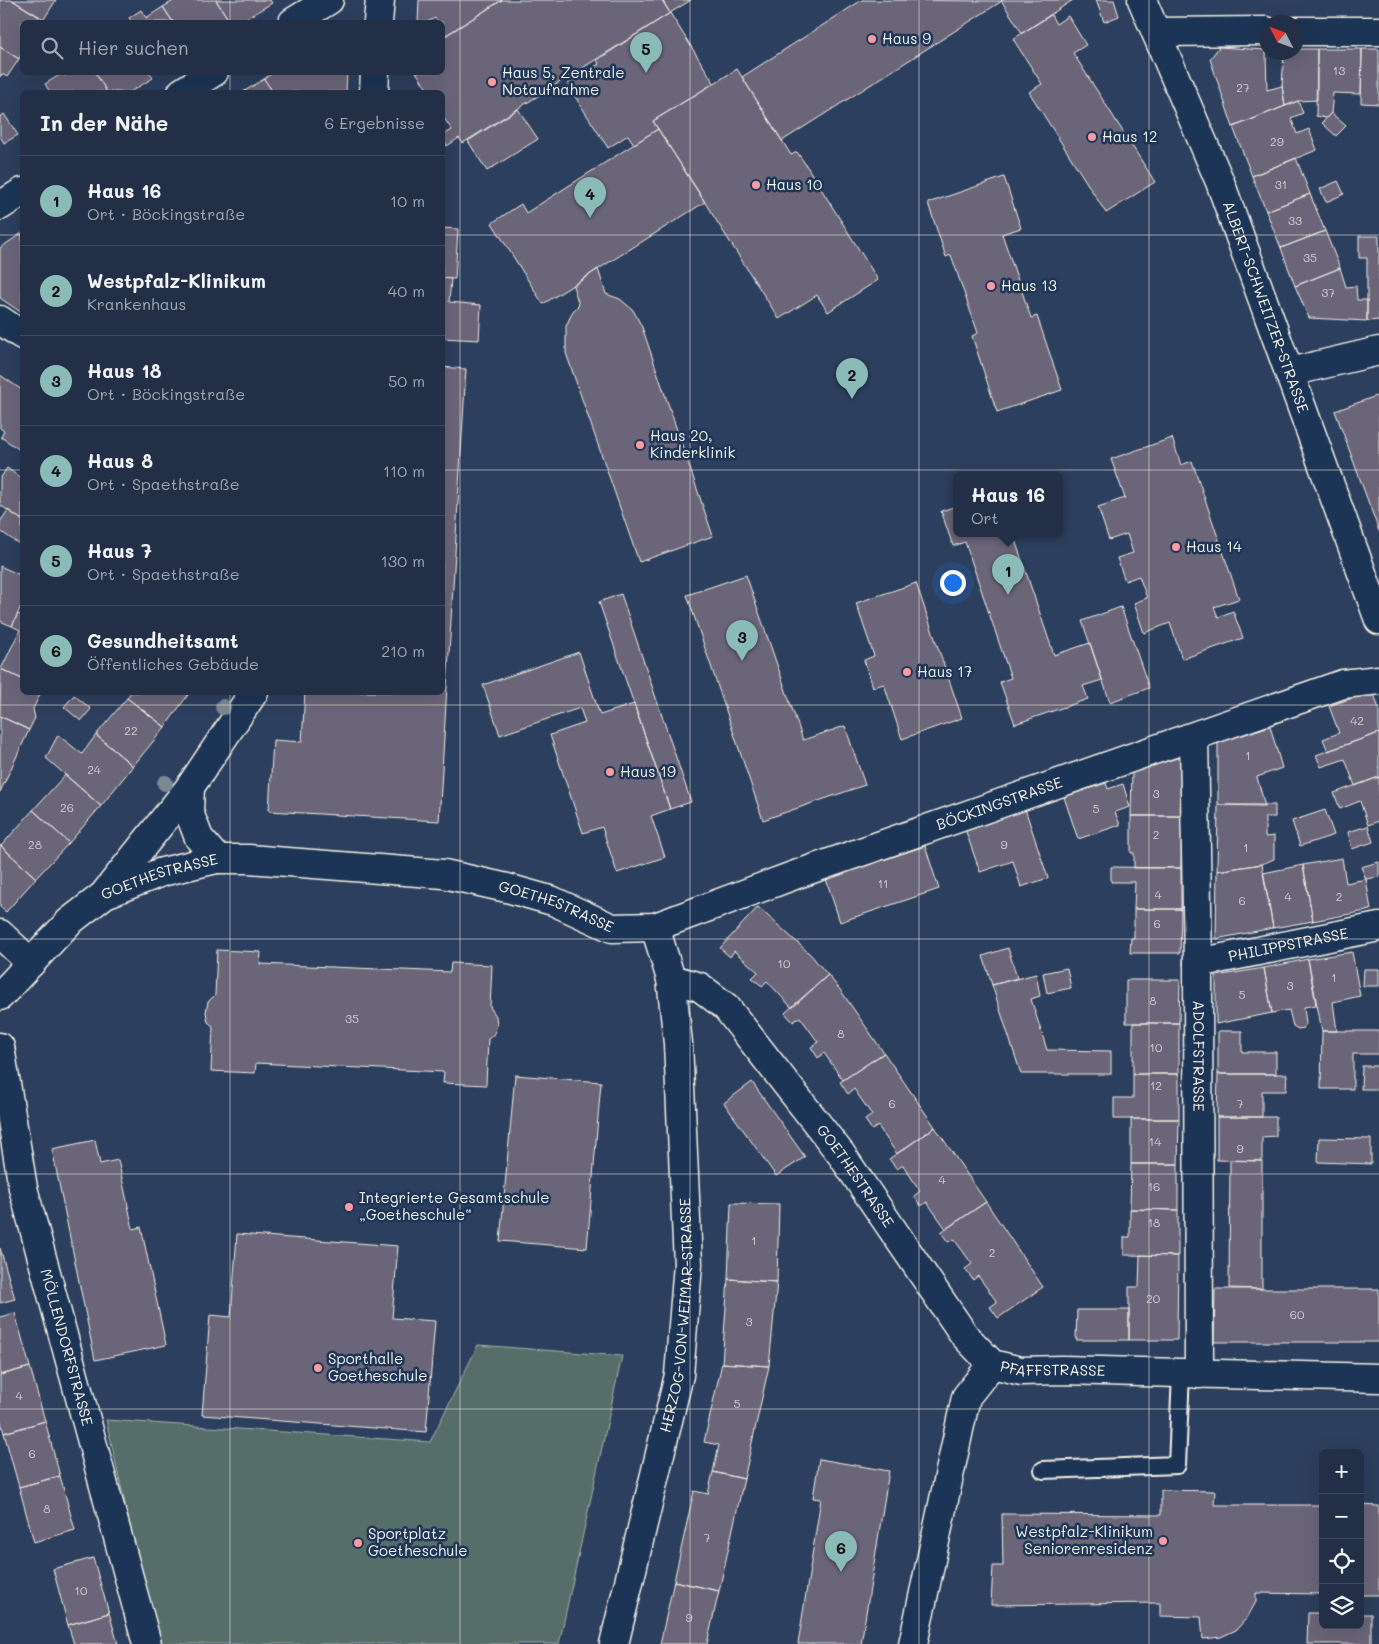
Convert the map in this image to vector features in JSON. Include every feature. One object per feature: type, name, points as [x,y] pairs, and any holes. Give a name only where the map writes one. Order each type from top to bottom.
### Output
[{"type":"street","points":[[296,20],[329,0]]},
{"type":"street","points":[[378,20],[380,0]]},
{"type":"street","name":"ALBERT-SCHWEITZER-STRASSE","points":[[1142,0],[1220,182],[1379,620]]},
{"type":"street","points":[[1156,32],[1259,31]]},
{"type":"street","points":[[1304,31],[1379,31]]},
{"type":"street","points":[[185,90],[209,75]]},
{"type":"street","points":[[374,90],[375,75]]},
{"type":"street","points":[[0,206],[20,193]]},
{"type":"street","points":[[0,320],[20,334]]},
{"type":"street","points":[[1290,372],[1379,351]]},
{"type":"street","name":"BÖCKINGSTRASSE","points":[[655,927],[794,875],[1343,684],[1379,680]]},
{"type":"street","points":[[105,894],[190,787],[252,695]]},
{"type":"street","name":"ADOLFSTRASSE","points":[[1190,1374],[1198,963],[1194,737]]},
{"type":"street","points":[[190,787],[190,812],[199,838],[217,859]]},
{"type":"street","name":"GOETHESTRASSE","points":[[0,996],[69,922],[105,894],[162,872],[217,859],[248,859],[444,874],[507,888],[553,901],[612,928],[655,927]]},
{"type":"street","points":[[655,927],[671,979]]},
{"type":"street","name":"PHILIPPSTRASSE","points":[[1198,963],[1379,927]]},
{"type":"street","points":[[0,934],[31,963]]},
{"type":"street","name":"GOETHESTRASSE","points":[[671,979],[700,987],[726,1007],[841,1154],[965,1336],[992,1364]]},
{"type":"street","name":"HERZOG-VON-WEIMAR-STRASSE","points":[[614,1644],[679,1375],[688,1273],[678,1043],[671,979]]},
{"type":"street","name":"MÖLLENDORFSTRASSE","points":[[0,1047],[23,1188],[147,1644]]},
{"type":"street","name":"PFAFFSTRASSE","points":[[913,1644],[966,1397],[992,1364],[1021,1371],[1062,1370],[1379,1378]]},
{"type":"lane","points":[[1043,1470],[1177,1465],[1190,1374]]},
{"type":"green space","name":"Sportplatz Goetheschule","points":[[478,1345],[622,1356],[559,1644],[157,1644],[106,1420],[430,1442]]},
{"type":"building","points":[[0,0],[12,0],[39,17],[37,20],[20,20],[19,59],[0,47]]},
{"type":"building","points":[[12,0],[56,0],[44,19]]},
{"type":"building","points":[[175,0],[216,0],[229,20],[172,20],[163,7]]},
{"type":"building","points":[[216,0],[270,0],[272,3],[243,20],[229,20]]},
{"type":"building","points":[[419,0],[502,0],[446,35],[445,20],[436,20],[435,18],[431,20],[418,20]]},
{"type":"building","name":"Haus 5, Zentrale Notaufnahme","points":[[502,0],[662,0],[670,13],[463,143],[459,138],[447,146],[445,134],[452,130],[445,120],[445,90],[428,90],[418,75],[445,75],[445,36]]},
{"type":"building","points":[[662,0],[691,0],[670,13]]},
{"type":"building","name":"Haus 9","points":[[862,0],[1002,1],[782,141],[742,77]]},
{"type":"building","points":[[1001,0],[1073,0],[1022,33]]},
{"type":"building","points":[[1096,0],[1114,0],[1119,16],[1104,22]]},
{"type":"building","points":[[163,7],[172,20],[130,20],[129,18],[141,10],[146,18]]},
{"type":"building","points":[[670,13],[714,83],[653,121],[658,129],[634,144],[628,135],[608,148],[567,84],[599,64],[597,60]]},
{"type":"building","name":"Haus 12","points":[[1051,15],[1056,24],[1068,16],[1086,45],[1073,53],[1155,182],[1106,213],[1029,92],[1042,84],[1013,39]]},
{"type":"building","points":[[0,47],[19,59],[7,77],[2,74],[0,77]]},
{"type":"building","points":[[1219,47],[1259,50],[1259,60],[1266,60],[1267,90],[1282,86],[1285,106],[1233,127],[1210,59]]},
{"type":"building","points":[[1304,49],[1317,49],[1317,100],[1298,101],[1285,106],[1282,86],[1284,60],[1304,60]]},
{"type":"building","points":[[1317,49],[1362,49],[1361,94],[1333,93],[1331,113],[1326,118],[1316,116]]},
{"type":"building","points":[[1362,49],[1379,49],[1379,104],[1361,103]]},
{"type":"building","name":"Haus 10","points":[[737,69],[791,155],[797,152],[808,168],[878,280],[828,312],[817,295],[779,319],[653,121]]},
{"type":"building","points":[[60,75],[97,75],[106,90],[49,90],[45,84]]},
{"type":"building","points":[[97,75],[151,75],[153,78],[133,90],[106,90]]},
{"type":"building","points":[[270,75],[347,75],[346,90],[272,90],[264,79]]},
{"type":"building","points":[[264,79],[272,90],[246,90]]},
{"type":"building","points":[[1298,101],[1303,113],[1291,118],[1297,134],[1309,129],[1317,150],[1252,176],[1233,127]]},
{"type":"building","points":[[518,109],[538,139],[487,171],[468,141]]},
{"type":"building","points":[[1331,113],[1346,126],[1336,136],[1322,123]]},
{"type":"building","points":[[4,114],[18,135],[4,143],[0,136],[0,117]]},
{"type":"building","points":[[658,129],[705,202],[543,304],[492,223],[521,204],[526,213]]},
{"type":"building","points":[[1296,158],[1310,194],[1266,211],[1252,176]]},
{"type":"building","name":"Haus 13","points":[[1004,177],[1021,228],[1002,234],[1031,318],[1037,316],[1062,390],[997,412],[972,336],[978,333],[951,255],[946,257],[928,203]]},
{"type":"building","points":[[1338,181],[1344,194],[1326,202],[1320,189]]},
{"type":"building","points":[[1310,194],[1325,231],[1281,248],[1266,211]]},
{"type":"building","points":[[445,228],[458,229],[455,279],[445,278]]},
{"type":"building","points":[[1325,231],[1340,268],[1295,286],[1281,248]]},
{"type":"building","points":[[20,234],[20,312],[0,298],[0,248]]},
{"type":"building","points":[[1359,236],[1379,236],[1379,320],[1367,321],[1367,258],[1359,258]]},
{"type":"building","points":[[1340,268],[1346,287],[1356,286],[1357,300],[1367,300],[1367,321],[1309,318],[1295,286]]},
{"type":"building","name":"Haus 20, Kinderklinik","points":[[598,269],[606,294],[620,299],[633,310],[642,327],[713,536],[639,562],[566,353],[566,326],[573,311],[579,305],[573,286]]},
{"type":"building","points":[[445,278],[451,279],[449,302],[481,305],[479,340],[445,338]]},
{"type":"building","points":[[445,367],[466,369],[439,821],[269,811],[273,740],[302,742],[305,695],[445,695]]},
{"type":"building","points":[[0,375],[20,389],[20,450],[1,437],[4,431],[0,428]]},
{"type":"building","points":[[1379,395],[1379,531],[1335,411]]},
{"type":"building","name":"Haus 14","points":[[1172,438],[1181,465],[1192,461],[1239,599],[1214,607],[1218,617],[1233,611],[1243,638],[1182,659],[1170,623],[1144,633],[1134,603],[1147,598],[1139,576],[1125,581],[1117,558],[1133,553],[1127,534],[1109,540],[1098,507],[1125,498],[1111,459]]},
{"type":"building","points":[[7,468],[20,478],[20,519],[0,505],[0,479]]},
{"type":"building","points":[[953,507],[953,537],[1014,537],[1054,655],[1090,643],[1102,680],[1083,686],[1088,699],[1015,724],[1000,682],[1011,678],[965,542],[953,546],[941,511]]},
{"type":"building","points":[[8,510],[20,519],[20,545],[0,531],[0,522]]},
{"type":"building","points":[[0,566],[20,575],[20,608],[12,626],[0,621]]},
{"type":"building","points":[[746,575],[803,740],[845,726],[865,785],[763,820],[687,595]]},
{"type":"building","name":"Haus 17","points":[[916,583],[962,718],[902,739],[884,684],[873,687],[864,660],[874,656],[856,603]]},
{"type":"building","points":[[621,594],[691,802],[670,809],[599,602]]},
{"type":"building","points":[[1121,607],[1149,688],[1110,702],[1082,621]]},
{"type":"building","points":[[18,614],[20,615],[20,630],[12,626]]},
{"type":"building","points":[[20,630],[20,678],[1,669]]},
{"type":"building","name":"Haus 19","points":[[579,652],[600,715],[634,704],[670,809],[651,816],[665,857],[617,873],[602,827],[583,833],[550,735],[585,723],[580,708],[500,735],[483,685]]},
{"type":"building","points":[[1,669],[20,678],[20,695],[40,695],[33,709],[35,718],[29,730],[0,716]]},
{"type":"building","points":[[1373,691],[1379,709],[1379,733],[1328,751],[1323,739],[1339,733],[1329,706]]},
{"type":"building","points":[[74,695],[91,709],[81,721],[64,707]]},
{"type":"building","points":[[129,695],[188,695],[165,727],[127,698]]},
{"type":"building","points":[[127,698],[165,727],[133,766],[96,735]]},
{"type":"building","points":[[0,716],[29,730],[0,792]]},
{"type":"building","points":[[1270,726],[1282,768],[1257,777],[1265,806],[1218,805],[1218,743]]},
{"type":"building","points":[[1379,733],[1379,777],[1355,786],[1345,759],[1321,767],[1316,755]]},
{"type":"building","points":[[58,735],[82,754],[96,735],[133,766],[101,806],[46,758]]},
{"type":"building","points":[[1180,757],[1182,816],[1131,816],[1132,772]]},
{"type":"building","points":[[65,775],[101,806],[69,843],[33,810]]},
{"type":"building","points":[[1379,777],[1379,821],[1368,825],[1360,801],[1340,809],[1334,793]]},
{"type":"building","points":[[1106,783],[1108,789],[1123,784],[1130,807],[1115,812],[1120,825],[1078,839],[1064,797]]},
{"type":"building","points":[[1218,805],[1275,805],[1275,817],[1265,817],[1265,837],[1274,836],[1274,859],[1262,864],[1217,871]]},
{"type":"building","points":[[1025,809],[1048,878],[1021,887],[1013,861],[980,872],[965,829]]},
{"type":"building","points":[[33,810],[69,843],[36,878],[1,846]]},
{"type":"building","points":[[1325,810],[1334,835],[1300,846],[1292,821]]},
{"type":"building","points":[[1131,816],[1182,816],[1181,868],[1134,868],[1134,853],[1131,853]]},
{"type":"building","points":[[1368,826],[1373,842],[1352,849],[1348,832]]},
{"type":"building","points":[[0,845],[36,878],[6,912],[0,907]]},
{"type":"building","points":[[925,846],[939,889],[840,922],[826,879]]},
{"type":"building","points":[[1342,858],[1346,883],[1366,879],[1371,910],[1313,921],[1303,865]]},
{"type":"building","points":[[1379,862],[1379,877],[1366,879],[1361,867]]},
{"type":"building","points":[[1262,864],[1273,928],[1216,939],[1217,871]]},
{"type":"building","points":[[1303,865],[1313,921],[1273,928],[1263,873]]},
{"type":"building","points":[[1111,867],[1181,868],[1181,909],[1134,909],[1135,882],[1111,882]]},
{"type":"building","points":[[758,907],[810,954],[828,975],[792,1008],[767,981],[762,986],[752,978],[758,972],[734,951],[730,957],[720,948]]},
{"type":"building","points":[[1134,909],[1181,909],[1180,953],[1130,953],[1131,938],[1134,938]]},
{"type":"building","points":[[1008,948],[1017,978],[992,985],[983,956]]},
{"type":"building","points":[[217,950],[261,952],[260,964],[450,972],[451,963],[492,965],[490,1007],[496,1016],[497,1025],[494,1034],[488,1039],[486,1085],[443,1083],[444,1072],[256,1063],[255,1073],[211,1071],[213,1026],[208,1022],[206,1012],[208,1002],[215,995]]},
{"type":"building","points":[[1352,952],[1360,996],[1333,1002],[1337,1031],[1322,1031],[1308,959]]},
{"type":"building","points":[[1308,959],[1316,1005],[1304,1007],[1306,1024],[1303,1028],[1298,1029],[1293,1026],[1289,1010],[1272,1013],[1264,968]]},
{"type":"building","points":[[1067,968],[1071,988],[1047,993],[1043,973]]},
{"type":"building","points":[[1264,968],[1272,1013],[1216,1024],[1216,976]]},
{"type":"building","points":[[1364,969],[1379,969],[1379,986],[1363,986]]},
{"type":"building","points":[[1036,974],[1040,996],[1031,999],[1047,1050],[1111,1051],[1111,1074],[1021,1074],[992,985]]},
{"type":"building","points":[[828,975],[884,1053],[843,1080],[824,1053],[818,1058],[811,1047],[818,1042],[800,1017],[793,1022],[785,1013]]},
{"type":"building","points":[[1126,980],[1180,980],[1179,1023],[1126,1023]]},
{"type":"building","points":[[1133,1023],[1179,1023],[1179,1074],[1133,1074]]},
{"type":"building","points":[[1218,1031],[1242,1031],[1242,1052],[1276,1052],[1276,1074],[1218,1074]]},
{"type":"building","points":[[1322,1031],[1379,1031],[1379,1054],[1353,1054],[1353,1089],[1321,1089]]},
{"type":"building","points":[[884,1053],[935,1127],[897,1154],[878,1126],[872,1130],[865,1120],[872,1115],[854,1089],[848,1094],[840,1082]]},
{"type":"building","points":[[1362,1066],[1379,1066],[1379,1089],[1361,1089]]},
{"type":"building","points":[[1133,1074],[1179,1074],[1179,1119],[1114,1119],[1114,1098],[1133,1098]]},
{"type":"building","points":[[1218,1074],[1287,1074],[1286,1091],[1262,1091],[1262,1117],[1217,1117]]},
{"type":"building","points":[[515,1075],[601,1082],[587,1248],[500,1241]]},
{"type":"building","points":[[752,1082],[805,1157],[776,1176],[724,1103]]},
{"type":"building","points":[[1217,1117],[1276,1117],[1276,1136],[1262,1137],[1262,1161],[1217,1160]]},
{"type":"building","points":[[1131,1119],[1179,1119],[1178,1164],[1131,1164]]},
{"type":"building","points":[[935,1127],[986,1202],[946,1229],[927,1202],[921,1206],[914,1196],[920,1191],[903,1165],[897,1169],[889,1159]]},
{"type":"building","points":[[1319,1138],[1371,1139],[1371,1164],[1318,1162]]},
{"type":"building","points":[[95,1140],[100,1164],[118,1160],[133,1229],[141,1227],[166,1345],[95,1360],[52,1149]]},
{"type":"building","points":[[1230,1160],[1262,1161],[1262,1289],[1229,1288]]},
{"type":"building","points":[[1131,1164],[1178,1164],[1178,1210],[1130,1209]]},
{"type":"building","points":[[986,1202],[1043,1287],[998,1318],[990,1307],[997,1302],[978,1276],[973,1280],[965,1269],[972,1264],[954,1239],[948,1242],[941,1232]]},
{"type":"building","points":[[731,1203],[779,1204],[777,1282],[728,1279]]},
{"type":"building","points":[[1130,1209],[1178,1210],[1178,1256],[1124,1255],[1124,1237],[1130,1237]]},
{"type":"building","name":"Sporthalle Goetheschule","points":[[237,1234],[398,1246],[392,1318],[435,1321],[426,1432],[202,1415],[210,1315],[231,1317]]},
{"type":"building","points":[[0,1248],[15,1299],[0,1303]]},
{"type":"building","points":[[1140,1255],[1178,1256],[1177,1340],[1129,1340],[1129,1287],[1139,1287]]},
{"type":"building","points":[[728,1279],[777,1282],[769,1366],[722,1363]]},
{"type":"building","points":[[1215,1289],[1379,1289],[1379,1342],[1214,1342]]},
{"type":"building","points":[[1077,1310],[1129,1310],[1129,1340],[1076,1340]]},
{"type":"building","points":[[15,1313],[30,1367],[0,1375],[0,1317]]},
{"type":"building","points":[[722,1363],[769,1366],[744,1479],[713,1472],[719,1445],[704,1442]]},
{"type":"building","points":[[30,1367],[45,1421],[4,1433],[0,1417],[0,1375]]},
{"type":"building","points":[[45,1421],[60,1476],[19,1487],[4,1433]]},
{"type":"building","points":[[819,1459],[889,1471],[861,1644],[798,1644],[821,1499],[813,1498]]},
{"type":"building","points":[[713,1472],[744,1479],[719,1591],[674,1581],[694,1491],[708,1494]]},
{"type":"building","points":[[60,1476],[75,1530],[34,1542],[19,1487]]},
{"type":"building","name":"Westpfalz-Klinikum Seniorenresidenz","points":[[1161,1490],[1215,1491],[1214,1505],[1319,1505],[1319,1594],[1256,1593],[1256,1602],[1247,1618],[1236,1630],[1221,1637],[1203,1639],[1201,1617],[1160,1616],[1160,1603],[991,1605],[993,1566],[1003,1566],[1002,1514],[1161,1515]]},
{"type":"building","points":[[1364,1505],[1379,1506],[1379,1595],[1364,1595]]},
{"type":"building","points":[[93,1558],[109,1613],[68,1625],[53,1569]]},
{"type":"building","points":[[674,1581],[719,1591],[707,1644],[660,1644]]},
{"type":"building","points":[[109,1613],[118,1644],[74,1644],[68,1625]]},
{"type":"building","points":[[1308,1613],[1319,1613],[1319,1629],[1364,1629],[1364,1614],[1371,1614],[1371,1644],[1307,1644]]},
{"type":"place","name":"Haus 9","points":[[872,39]]},
{"type":"place","name":"Haus 7","points":[[646,73]]},
{"type":"place","name":"Haus 5, Zentrale Notaufnahme","points":[[492,82]]},
{"type":"place","name":"Haus 12","points":[[1092,137]]},
{"type":"place","name":"Haus 10","points":[[756,185]]},
{"type":"place","name":"Haus 8","points":[[590,218]]},
{"type":"place","name":"Haus 13","points":[[991,286]]},
{"type":"place","name":"Westpfalz-Klinikum","points":[[852,399]]},
{"type":"place","name":"Haus 20, Kinderklinik","points":[[640,445]]},
{"type":"place","name":"Haus 14","points":[[1176,547]]},
{"type":"place","name":"Haus 16","points":[[1008,595]]},
{"type":"place","name":"Haus 18","points":[[742,661]]},
{"type":"place","name":"Haus 17","points":[[907,672]]},
{"type":"place","name":"Haus 19","points":[[610,772]]},
{"type":"place","name":"Integrierte Gesamtschule „Goetheschule“","points":[[349,1207]]},
{"type":"place","name":"Sporthalle Goetheschule","points":[[318,1368]]},
{"type":"place","name":"Westpfalz-Klinikum Seniorenresidenz","points":[[1163,1541]]},
{"type":"place","name":"Sportplatz Goetheschule","points":[[358,1543]]},
{"type":"place","name":"Gesundheitsamt","points":[[841,1572]]}]
